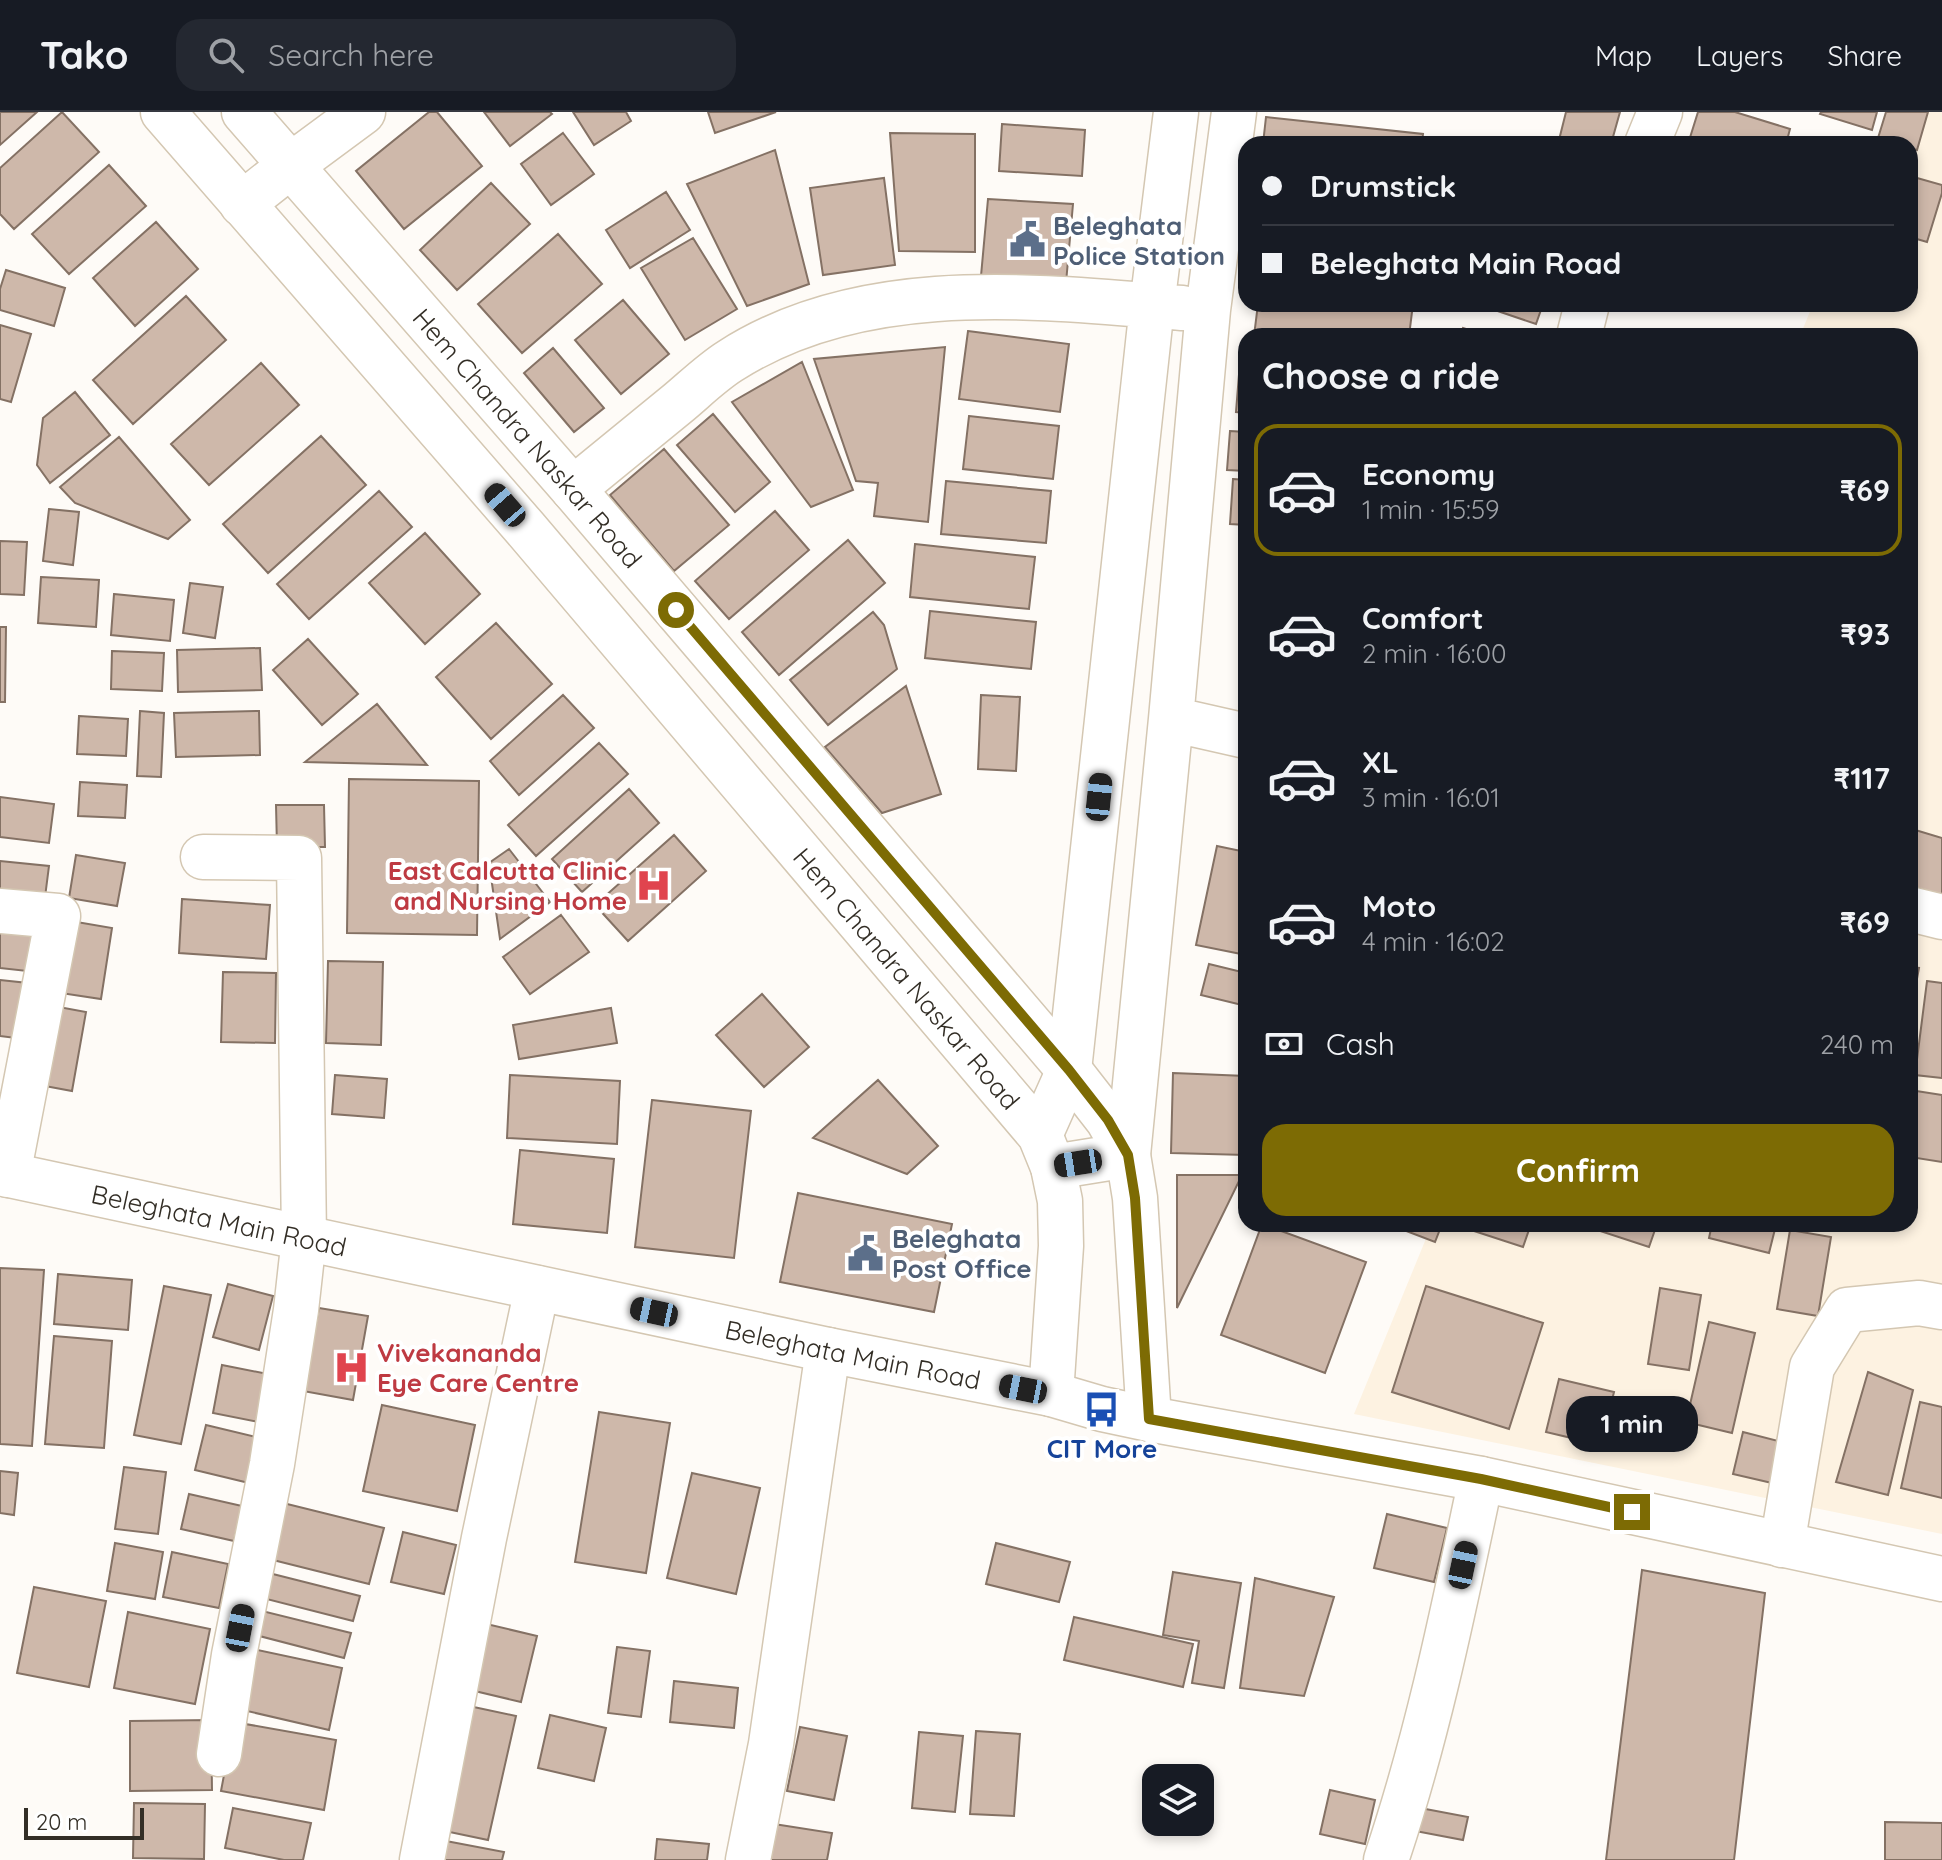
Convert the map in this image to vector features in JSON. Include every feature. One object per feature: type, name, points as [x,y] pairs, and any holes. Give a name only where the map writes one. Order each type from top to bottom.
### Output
[{"type":"street","name":"Hem Chandra Naskar Road","points":[[163,112],[525,528],[1047,1151]]},
{"type":"street","name":"Hem Chandra Naskar Road","points":[[244,112],[573,489],[1069,1070],[1108,1120],[1128,1155],[1135,1198],[1149,1419]]},
{"type":"street","points":[[242,204],[363,112]]},
{"type":"street","points":[[1051,1394],[1061,1246],[1060,1201],[1047,1151],[1069,1070],[1176,112]]},
{"type":"street","points":[[1047,1151],[1128,1155],[1208,310],[1234,112]]},
{"type":"street","points":[[1650,136],[1660,112]]},
{"type":"street","points":[[573,489],[729,362],[779,335],[835,314],[903,301],[978,298],[1071,300],[1208,310]]},
{"type":"street","points":[[1171,719],[1238,734]]},
{"type":"street","points":[[203,857],[299,858],[304,1238],[272,1464],[234,1655],[219,1754]]},
{"type":"street","points":[[0,911],[58,916],[4,1174]]},
{"type":"street","points":[[1918,911],[1942,917]]},
{"type":"street","name":"Beleghata Main Road","points":[[4,1174],[828,1350],[1051,1394],[1149,1419],[1481,1479],[1942,1579]]},
{"type":"street","points":[[422,1860],[484,1538],[537,1288]]},
{"type":"street","points":[[1782,1545],[1812,1367],[1847,1310],[1919,1303],[1942,1307]]},
{"type":"street","points":[[748,1860],[771,1744],[828,1350]]},
{"type":"street","points":[[1386,1860],[1406,1800],[1438,1679],[1481,1479]]},
{"type":"shaded area","points":[[1893,112],[1942,112],[1942,1534],[1354,1414],[1429,1232],[1918,1232],[1918,328],[1803,328],[1810,312],[1918,312],[1918,136],[1883,136]]},
{"type":"building","points":[[0,112],[37,112],[0,145]]},
{"type":"building","points":[[62,112],[99,152],[14,229],[0,214],[0,168]]},
{"type":"building","points":[[429,112],[437,112],[482,166],[404,229],[356,171]]},
{"type":"building","points":[[484,112],[550,112],[552,114],[510,146]]},
{"type":"building","points":[[573,112],[626,112],[631,121],[594,145]]},
{"type":"building","points":[[708,112],[776,112],[715,133]]},
{"type":"building","points":[[1566,112],[1620,112],[1613,136],[1560,136]]},
{"type":"building","points":[[1698,112],[1735,112],[1790,129],[1788,136],[1690,136]]},
{"type":"building","points":[[1821,112],[1877,112],[1872,130]]},
{"type":"building","points":[[1886,112],[1928,112],[1918,147],[1918,136],[1879,136]]},
{"type":"building","points":[[1266,117],[1423,134],[1423,136],[1264,136]]},
{"type":"building","points":[[1002,124],[1085,130],[1082,176],[999,171]]},
{"type":"building","points":[[563,133],[594,174],[551,205],[521,164]]},
{"type":"building","points":[[890,133],[975,134],[975,252],[899,251]]},
{"type":"building","points":[[775,150],[809,284],[747,306],[687,184]]},
{"type":"building","points":[[109,165],[146,206],[69,274],[32,234]]},
{"type":"building","points":[[884,178],[895,265],[823,275],[810,188]]},
{"type":"building","points":[[1918,178],[1942,185],[1927,242],[1918,239]]},
{"type":"building","points":[[491,183],[530,224],[457,290],[420,250]]},
{"type":"building","points":[[666,192],[690,230],[630,268],[606,230]]},
{"type":"building","name":"Beleghata Police Station","points":[[988,199],[1073,204],[1066,283],[981,276]]},
{"type":"building","points":[[156,222],[198,269],[135,326],[93,278]]},
{"type":"building","points":[[558,234],[602,284],[522,353],[478,304]]},
{"type":"building","points":[[693,238],[737,309],[685,340],[641,268]]},
{"type":"building","points":[[6,270],[65,288],[54,326],[0,310],[0,289]]},
{"type":"building","points":[[186,296],[226,340],[133,424],[93,380]]},
{"type":"building","points":[[623,300],[669,354],[621,394],[575,340]]},
{"type":"building","points":[[1257,312],[1412,312],[1410,328],[1255,328]]},
{"type":"building","points":[[1501,312],[1540,312],[1536,324]]},
{"type":"building","points":[[0,325],[31,334],[11,402],[0,399]]},
{"type":"building","points":[[968,331],[1069,344],[1060,412],[959,399]]},
{"type":"building","points":[[945,347],[928,522],[874,516],[878,483],[856,481],[814,359]]},
{"type":"building","points":[[553,348],[604,408],[574,432],[524,373]]},
{"type":"building","points":[[802,362],[853,490],[811,507],[732,402]]},
{"type":"building","points":[[261,363],[299,405],[209,485],[171,444]]},
{"type":"building","points":[[75,392],[110,435],[50,483],[37,465],[43,418]]},
{"type":"building","points":[[713,414],[770,482],[735,512],[677,445]]},
{"type":"building","points":[[969,416],[1059,426],[1053,479],[963,469]]},
{"type":"building","points":[[1230,431],[1238,432],[1238,471],[1227,470]]},
{"type":"building","points":[[321,436],[366,485],[268,573],[223,524]]},
{"type":"building","points":[[119,437],[190,520],[168,539],[75,503],[60,487]]},
{"type":"building","points":[[664,449],[729,525],[674,571],[610,495]]},
{"type":"building","points":[[1233,479],[1238,479],[1238,524],[1230,524]]},
{"type":"building","points":[[946,481],[1051,491],[1046,543],[941,534]]},
{"type":"building","points":[[379,491],[412,527],[309,619],[277,584]]},
{"type":"building","points":[[49,509],[79,512],[73,565],[43,561]]},
{"type":"building","points":[[775,511],[809,550],[729,619],[695,581]]},
{"type":"building","points":[[425,533],[480,594],[425,644],[369,583]]},
{"type":"building","points":[[848,540],[885,583],[779,675],[742,632]]},
{"type":"building","points":[[0,541],[27,542],[24,595],[0,594]]},
{"type":"building","points":[[915,544],[1035,557],[1029,609],[910,597]]},
{"type":"building","points":[[41,577],[99,580],[96,627],[38,623]]},
{"type":"building","points":[[190,583],[223,587],[215,638],[183,633]]},
{"type":"building","points":[[114,594],[174,600],[170,641],[111,635]]},
{"type":"building","points":[[930,611],[1036,622],[1031,669],[925,658]]},
{"type":"building","points":[[873,612],[884,625],[897,669],[828,725],[790,680]]},
{"type":"building","points":[[496,623],[552,684],[491,739],[436,677]]},
{"type":"building","points":[[0,627],[6,627],[5,702],[0,702]]},
{"type":"building","points":[[308,639],[358,694],[322,725],[273,670]]},
{"type":"building","points":[[260,648],[262,690],[178,692],[177,650]]},
{"type":"building","points":[[112,651],[164,653],[162,691],[111,689]]},
{"type":"building","points":[[906,686],[941,794],[882,813],[825,747]]},
{"type":"building","points":[[563,695],[594,728],[519,795],[490,761]]},
{"type":"building","points":[[981,695],[1020,697],[1016,771],[978,769]]},
{"type":"building","points":[[377,704],[427,765],[305,762]]},
{"type":"building","points":[[140,711],[164,713],[161,777],[137,776]]},
{"type":"building","points":[[259,711],[260,755],[176,757],[174,713]]},
{"type":"building","points":[[79,716],[128,719],[126,756],[77,754]]},
{"type":"building","points":[[599,743],[628,774],[536,856],[508,825]]},
{"type":"building","points":[[349,779],[479,781],[477,935],[347,933]]},
{"type":"building","points":[[80,782],[127,785],[125,818],[78,816]]},
{"type":"building","points":[[629,789],[659,823],[582,892],[552,859]]},
{"type":"building","points":[[0,797],[54,804],[49,843],[0,837]]},
{"type":"building","points":[[276,805],[324,805],[325,847],[277,847]]},
{"type":"building","points":[[1918,831],[1942,838],[1942,895],[1918,888]]},
{"type":"building","points":[[674,835],[706,871],[628,941],[595,905]]},
{"type":"building","points":[[1217,846],[1238,850],[1238,953],[1196,945]]},
{"type":"building","points":[[509,849],[550,902],[500,939],[489,863]]},
{"type":"building","points":[[76,855],[125,863],[117,906],[69,898]]},
{"type":"building","points":[[0,861],[49,866],[43,913],[0,909]]},
{"type":"building","points":[[182,899],[270,905],[266,959],[179,953]]},
{"type":"building","points":[[561,915],[589,952],[530,994],[503,957]]},
{"type":"building","points":[[0,917],[50,921],[45,973],[0,968]]},
{"type":"building","points":[[65,920],[112,928],[101,999],[54,992]]},
{"type":"building","points":[[328,961],[383,962],[381,1045],[326,1043]]},
{"type":"building","points":[[1209,964],[1238,971],[1238,1004],[1201,995]]},
{"type":"building","points":[[223,972],[276,973],[275,1043],[221,1042]]},
{"type":"building","points":[[0,980],[37,984],[31,1040],[0,1036]]},
{"type":"building","points":[[1927,981],[1942,983],[1942,1078],[1918,1075]]},
{"type":"building","points":[[762,994],[809,1047],[764,1087],[716,1035]]},
{"type":"building","points":[[48,1005],[86,1012],[72,1091],[34,1084]]},
{"type":"building","points":[[611,1008],[617,1043],[519,1059],[513,1025]]},
{"type":"building","points":[[1173,1073],[1238,1076],[1238,1155],[1171,1153]]},
{"type":"building","points":[[335,1075],[387,1079],[384,1118],[332,1114]]},
{"type":"building","points":[[510,1075],[620,1081],[617,1144],[507,1138]]},
{"type":"building","points":[[878,1080],[938,1146],[907,1174],[813,1138]]},
{"type":"building","points":[[1918,1091],[1942,1095],[1942,1162],[1918,1158]]},
{"type":"building","points":[[652,1100],[751,1111],[734,1258],[635,1247]]},
{"type":"building","points":[[520,1150],[614,1159],[607,1233],[513,1224]]},
{"type":"building","points":[[1177,1175],[1238,1175],[1238,1183],[1177,1308]]},
{"type":"building","name":"Beleghata Post Office","points":[[798,1193],[952,1224],[934,1312],[780,1282]]},
{"type":"building","points":[[1259,1232],[1284,1232],[1366,1262],[1325,1373],[1221,1335]]},
{"type":"building","points":[[1409,1232],[1439,1232],[1435,1242]]},
{"type":"building","points":[[1477,1232],[1528,1232],[1523,1247]]},
{"type":"building","points":[[1603,1232],[1654,1232],[1649,1247]]},
{"type":"building","points":[[1710,1232],[1774,1232],[1769,1253],[1709,1238]]},
{"type":"building","points":[[1790,1232],[1831,1237],[1818,1316],[1777,1309]]},
{"type":"building","points":[[0,1268],[44,1270],[32,1446],[0,1444]]},
{"type":"building","points":[[58,1274],[132,1280],[128,1330],[54,1324]]},
{"type":"building","points":[[228,1284],[273,1296],[259,1350],[213,1337]]},
{"type":"building","points":[[164,1286],[211,1295],[181,1444],[134,1435]]},
{"type":"building","points":[[1426,1286],[1543,1323],[1509,1429],[1392,1392]]},
{"type":"building","points":[[1660,1288],[1701,1295],[1689,1370],[1648,1364]]},
{"type":"building","points":[[319,1308],[368,1316],[353,1400],[303,1391]]},
{"type":"building","points":[[1709,1322],[1755,1333],[1732,1433],[1686,1422]]},
{"type":"building","points":[[54,1336],[112,1341],[104,1448],[45,1444]]},
{"type":"building","points":[[222,1365],[268,1374],[259,1422],[213,1413]]},
{"type":"building","points":[[1868,1372],[1913,1390],[1888,1495],[1836,1482]]},
{"type":"building","points":[[1559,1379],[1614,1392],[1601,1445],[1546,1432]]},
{"type":"building","points":[[1920,1402],[1942,1407],[1942,1498],[1901,1488]]},
{"type":"building","points":[[382,1405],[475,1425],[457,1511],[363,1491]]},
{"type":"building","points":[[599,1412],[670,1423],[646,1573],[575,1562]]},
{"type":"building","points":[[206,1425],[260,1438],[249,1483],[195,1470]]},
{"type":"building","points":[[1743,1432],[1782,1442],[1772,1483],[1733,1474]]},
{"type":"building","points":[[124,1467],[166,1472],[158,1534],[115,1529]]},
{"type":"building","points":[[0,1471],[18,1473],[14,1515],[0,1513]]},
{"type":"building","points":[[692,1473],[760,1488],[736,1594],[667,1578]]},
{"type":"building","points":[[189,1494],[242,1506],[234,1541],[181,1529]]},
{"type":"building","points":[[271,1500],[384,1528],[369,1584],[257,1556]]},
{"type":"building","points":[[1387,1514],[1447,1528],[1434,1582],[1374,1568]]},
{"type":"building","points":[[403,1532],[456,1545],[444,1594],[391,1582]]},
{"type":"building","points":[[115,1543],[163,1552],[155,1599],[107,1591]]},
{"type":"building","points":[[996,1543],[1070,1562],[1059,1602],[986,1584]]},
{"type":"building","points":[[172,1552],[228,1564],[219,1608],[163,1597]]},
{"type":"building","points":[[257,1570],[360,1596],[353,1621],[251,1595]]},
{"type":"building","points":[[1642,1570],[1765,1593],[1734,1860],[1606,1860]]},
{"type":"building","points":[[1173,1572],[1241,1583],[1224,1688],[1192,1683],[1199,1641],[1163,1635]]},
{"type":"building","points":[[1255,1578],[1334,1597],[1304,1696],[1240,1688]]},
{"type":"building","points":[[34,1587],[106,1601],[89,1687],[17,1673]]},
{"type":"building","points":[[250,1608],[351,1633],[344,1658],[244,1632]]},
{"type":"building","points":[[128,1612],[210,1629],[195,1704],[114,1688]]},
{"type":"building","points":[[1074,1617],[1193,1644],[1183,1687],[1064,1660]]},
{"type":"building","points":[[478,1622],[537,1636],[521,1702],[462,1688]]},
{"type":"building","points":[[617,1647],[650,1651],[641,1717],[608,1713]]},
{"type":"building","points":[[248,1648],[342,1668],[329,1730],[234,1708]]},
{"type":"building","points":[[674,1681],[738,1688],[734,1728],[670,1722]]},
{"type":"building","points":[[469,1706],[516,1716],[488,1840],[440,1830]]},
{"type":"building","points":[[550,1715],[606,1728],[594,1781],[538,1768]]},
{"type":"building","points":[[211,1720],[212,1790],[130,1791],[130,1721]]},
{"type":"building","points":[[234,1722],[336,1740],[324,1810],[221,1791]]},
{"type":"building","points":[[800,1727],[847,1736],[834,1800],[787,1791]]},
{"type":"building","points":[[976,1731],[1020,1734],[1014,1816],[970,1814]]},
{"type":"building","points":[[919,1732],[963,1736],[955,1812],[912,1808]]},
{"type":"building","points":[[1330,1790],[1375,1800],[1365,1844],[1320,1834]]},
{"type":"building","points":[[134,1803],[205,1804],[204,1859],[133,1858]]},
{"type":"building","points":[[1415,1807],[1468,1817],[1463,1840],[1410,1830]]},
{"type":"building","points":[[233,1808],[311,1823],[303,1860],[284,1860],[225,1848]]},
{"type":"building","points":[[1885,1822],[1942,1823],[1942,1860],[1885,1860]]},
{"type":"building","points":[[774,1824],[832,1833],[827,1860],[768,1860]]},
{"type":"building","points":[[657,1839],[709,1844],[707,1860],[655,1860]]},
{"type":"building","points":[[446,1841],[504,1852],[502,1860],[442,1860]]},
{"type":"place","name":"Beleghata Police Station","points":[[1027,240]]},
{"type":"place","name":"East Calcutta Clinic and Nursing Home","points":[[653,885]]},
{"type":"place","name":"Beleghata Post Office","points":[[866,1253]]},
{"type":"place","name":"Vivekananda Eye Care Centre","points":[[351,1367]]},
{"type":"place","name":"CIT More","points":[[1102,1409]]},
{"type":"route","points":[[676,610],[1069,1070],[1108,1120],[1128,1155],[1135,1198],[1149,1419],[1481,1479],[1632,1512]]}]
